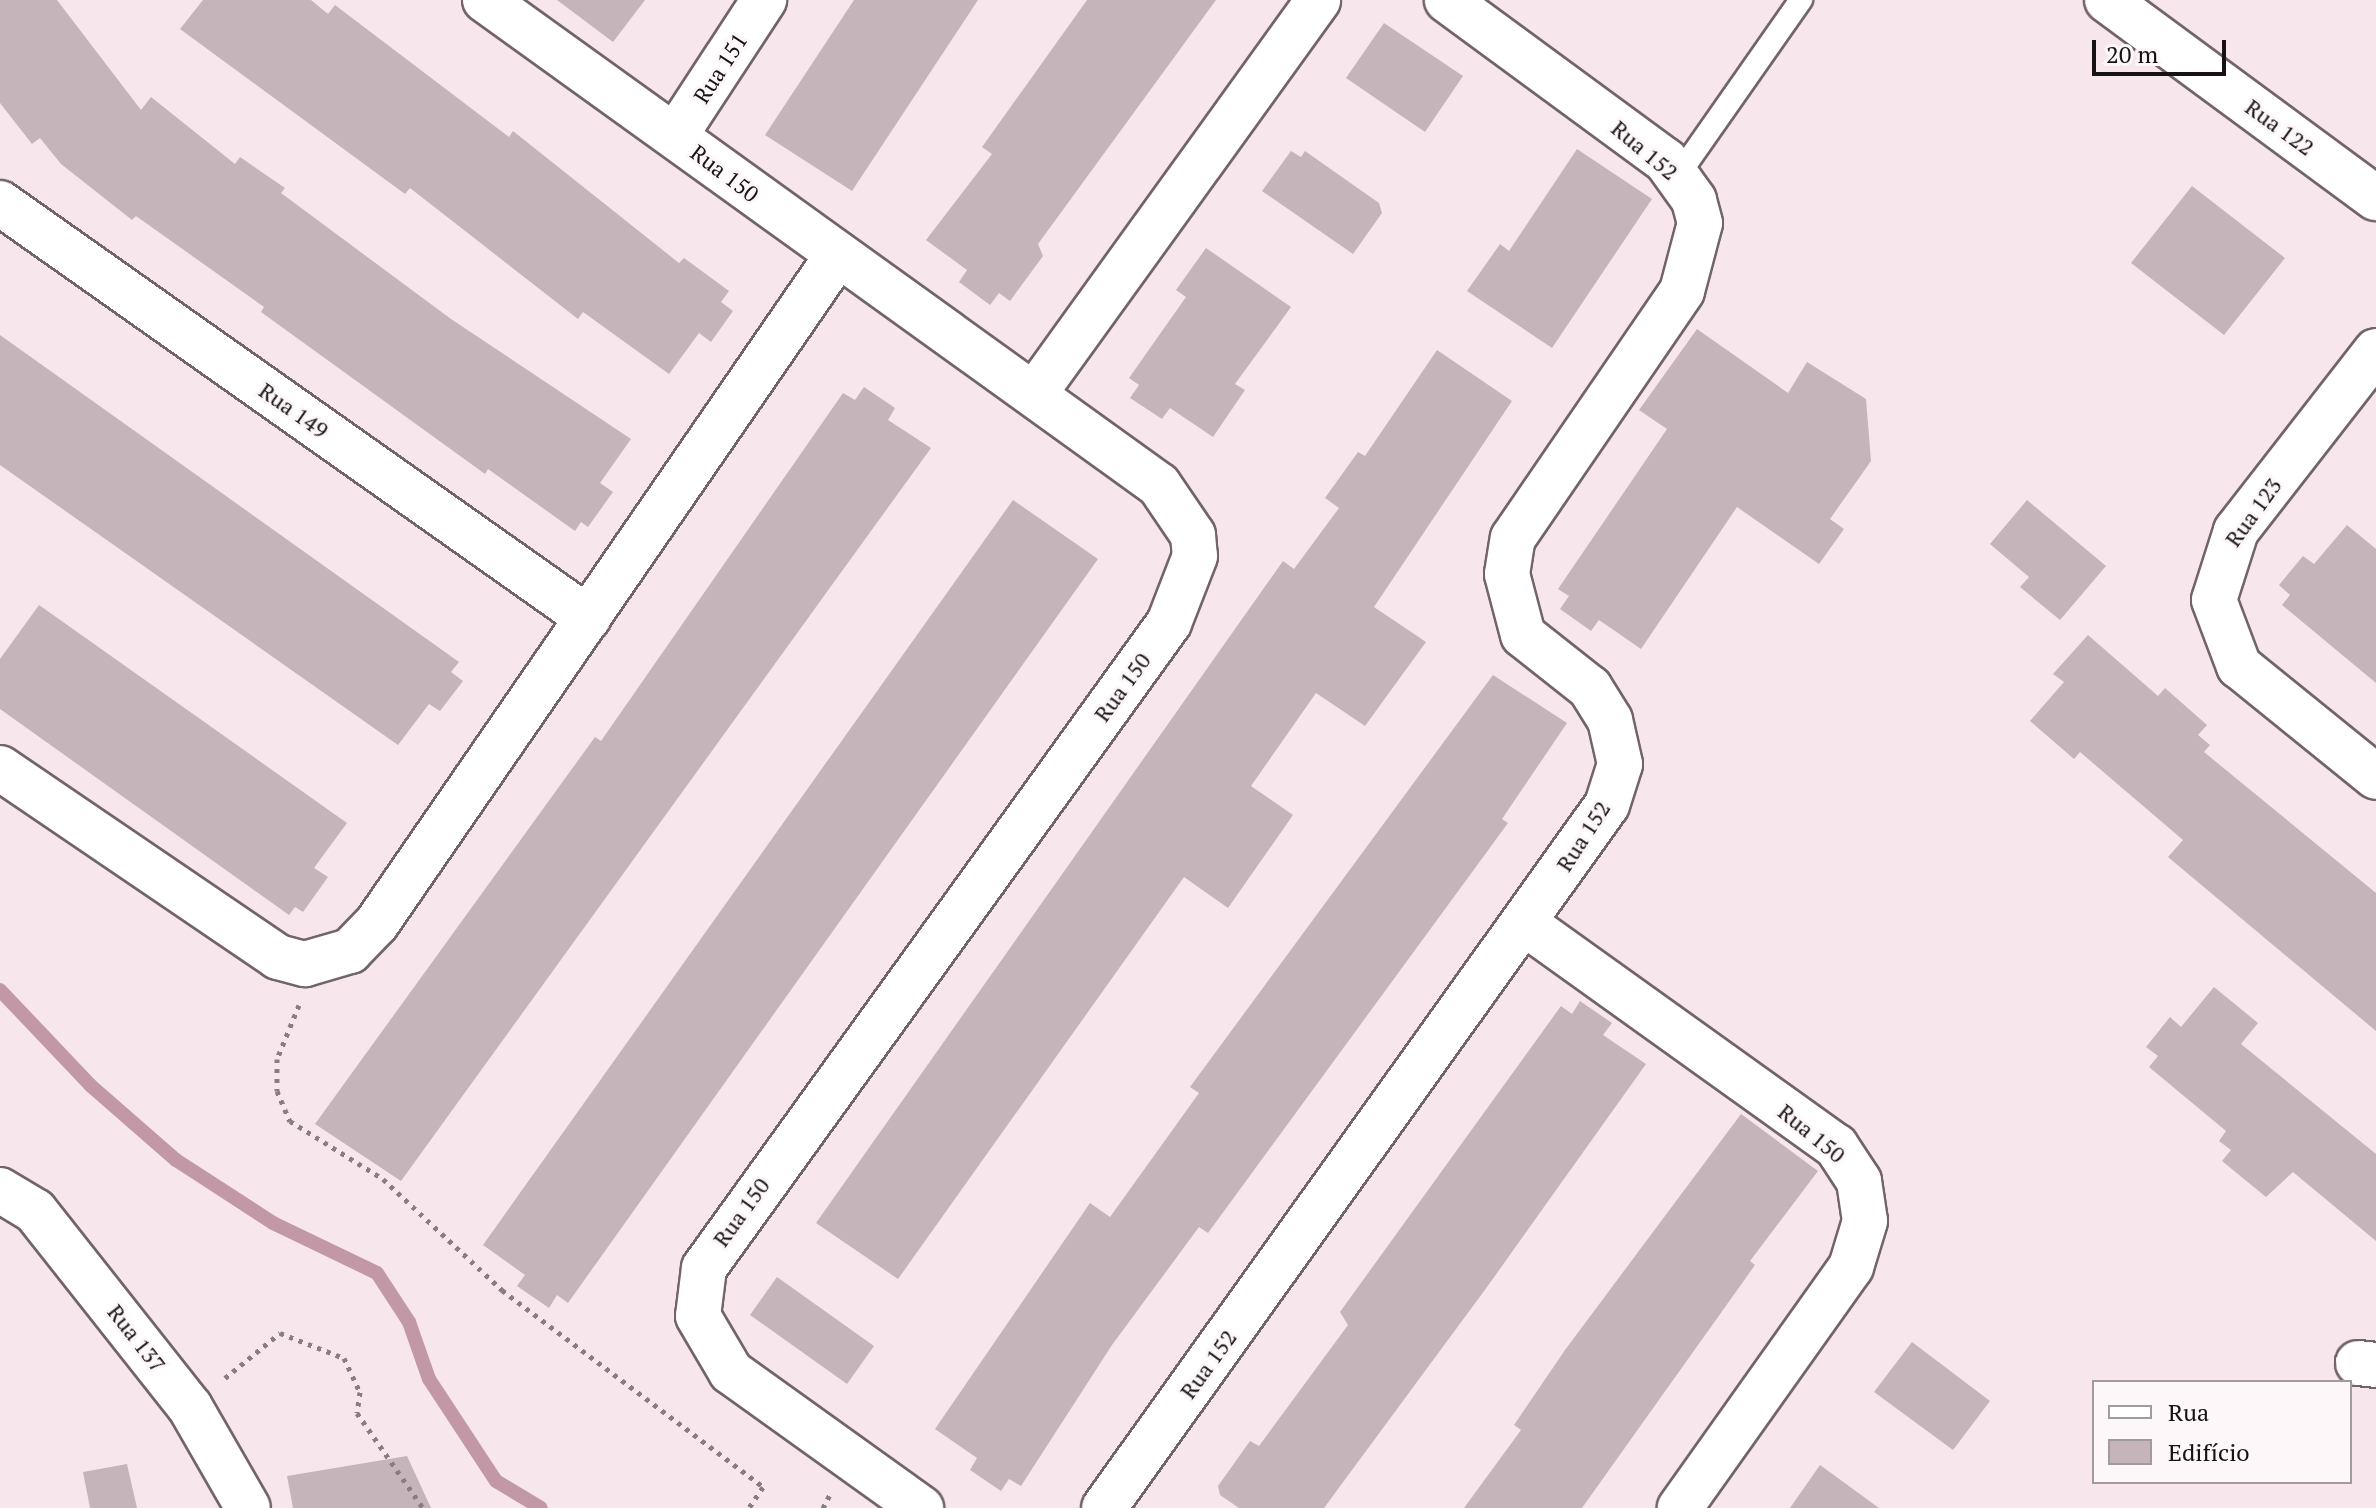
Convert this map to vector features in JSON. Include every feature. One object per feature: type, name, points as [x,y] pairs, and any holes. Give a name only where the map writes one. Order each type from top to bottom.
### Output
[{"type":"street","name":"Rua 150","points":[[485,0],[837,256],[1035,393],[1159,485],[1185,516],[1195,556],[1169,623],[714,1248],[697,1293],[709,1344],[731,1372],[921,1508]]},
{"type":"street","name":"Rua 151","points":[[675,136],[764,0]]},
{"type":"street","points":[[1035,393],[1318,0]]},
{"type":"street","name":"Rua 152","points":[[1104,1508],[1607,805],[1620,764],[1610,720],[1590,688],[1523,635],[1510,607],[1513,538],[1682,291],[1700,223],[1679,174],[1447,0]]},
{"type":"street","name":"Rua 122","points":[[2107,0],[2376,198]]},
{"type":"street","name":"Rua 149","points":[[0,203],[588,618]]},
{"type":"street","points":[[0,768],[245,939],[278,957],[329,961],[377,923],[837,256]]},
{"type":"street","name":"Rua 123","points":[[2376,351],[2236,531],[2214,600],[2239,666],[2376,777]]},
{"type":"street","name":"Rua 150","points":[[1524,923],[1836,1146],[1859,1181],[1865,1221],[1851,1267],[1680,1508]]},
{"type":"street","name":"Rua 137","points":[[0,1190],[35,1211],[190,1407],[248,1508]]},
{"type":"lane","points":[[1679,174],[1801,0]]},
{"type":"path","points":[[329,961],[304,995],[277,1059],[277,1091],[290,1121],[383,1179],[502,1290],[763,1487],[749,1508]]},
{"type":"path","points":[[190,1407],[280,1333],[329,1349],[353,1375],[357,1413],[423,1508]]},
{"type":"building","points":[[0,0],[57,0],[141,110],[151,97],[235,164],[240,157],[285,188],[281,193],[451,319],[631,439],[600,483],[613,492],[588,527],[581,522],[575,531],[488,469],[485,474],[261,312],[264,307],[136,216],[132,220],[61,164],[40,138],[32,144],[0,103]]},
{"type":"building","points":[[203,0],[311,0],[328,14],[335,5],[509,137],[513,131],[679,263],[684,258],[729,291],[721,302],[733,311],[711,342],[699,333],[669,374],[583,312],[578,319],[410,188],[405,194],[180,29]]},
{"type":"building","points":[[557,0],[645,0],[613,42]]},
{"type":"building","points":[[854,0],[978,0],[852,191],[765,135]]},
{"type":"building","points":[[1087,0],[1216,0],[1038,244],[1043,256],[1010,301],[999,293],[990,305],[959,282],[967,270],[926,240],[992,154],[982,147]]},
{"type":"building","points":[[1384,23],[1463,76],[1425,132],[1346,78]]},
{"type":"building","points":[[1577,149],[1652,199],[1552,348],[1467,291],[1500,244],[1509,251]]},
{"type":"building","points":[[1291,151],[1301,157],[1305,151],[1379,203],[1382,213],[1353,254],[1262,191]]},
{"type":"building","points":[[2192,186],[2285,258],[2224,335],[2131,263]]},
{"type":"building","points":[[1206,248],[1291,307],[1235,384],[1245,390],[1213,437],[1170,408],[1162,419],[1130,398],[1139,385],[1129,378],[1186,297],[1176,290]]},
{"type":"building","points":[[1697,329],[1788,393],[1807,362],[1866,399],[1871,461],[1830,519],[1844,529],[1819,564],[1737,507],[1641,649],[1599,620],[1591,631],[1560,609],[1569,596],[1558,589],[1667,429],[1639,410]]},
{"type":"building","points":[[0,335],[459,662],[451,672],[463,681],[440,711],[429,704],[398,745],[0,465]]},
{"type":"building","points":[[1437,350],[1512,401],[1374,607],[1426,642],[1365,726],[1316,693],[1251,786],[1293,815],[1228,908],[1184,877],[898,1279],[816,1223],[1283,561],[1294,569],[1339,508],[1325,498],[1358,452],[1365,456]]},
{"type":"building","points":[[864,387],[895,408],[888,420],[931,448],[401,1181],[315,1124],[595,737],[601,741],[843,393],[855,400]]},
{"type":"building","points":[[1013,500],[1098,559],[568,1303],[557,1295],[549,1308],[517,1286],[525,1275],[483,1245]]},
{"type":"building","points":[[2027,500],[2106,566],[2060,620],[2020,587],[2029,577],[1990,544]]},
{"type":"building","points":[[2347,525],[2376,549],[2376,683],[2282,605],[2290,595],[2279,585],[2303,556],[2314,564]]},
{"type":"building","points":[[39,605],[347,823],[314,868],[328,877],[303,912],[295,907],[289,915],[0,709],[0,659]]},
{"type":"building","points":[[2088,635],[2158,696],[2165,688],[2207,725],[2198,735],[2210,745],[2204,752],[2376,893],[2376,1031],[2168,857],[2183,840],[2080,752],[2074,759],[2030,721],[2064,682],[2053,674]]},
{"type":"building","points":[[1493,675],[1567,723],[1502,819],[1508,823],[1208,1233],[1199,1227],[1112,1345],[1021,1486],[1009,1479],[1001,1491],[970,1470],[977,1458],[935,1429],[1090,1203],[1110,1217],[1199,1093],[1190,1087]]},
{"type":"building","points":[[2214,987],[2258,1023],[2241,1044],[2376,1154],[2376,1241],[2293,1172],[2266,1197],[2222,1161],[2231,1150],[2219,1141],[2226,1131],[2149,1067],[2158,1056],[2146,1047],[2170,1017],[2181,1027]]},
{"type":"building","points":[[1580,1001],[1612,1023],[1603,1035],[1646,1064],[1487,1287],[1324,1508],[1239,1508],[1220,1495],[1218,1486],[1250,1441],[1259,1446],[1348,1325],[1340,1312],[1561,1006],[1572,1014]]},
{"type":"building","points":[[1741,1114],[1818,1171],[1750,1261],[1755,1265],[1582,1508],[1464,1508],[1521,1430],[1514,1425],[1565,1350]]},
{"type":"building","points":[[777,1277],[874,1346],[847,1384],[750,1315]]},
{"type":"building","points":[[1912,1342],[1990,1401],[1953,1450],[1874,1392]]},
{"type":"building","points":[[407,1456],[431,1508],[293,1508],[287,1476]]},
{"type":"building","points":[[127,1464],[137,1508],[90,1508],[83,1472]]},
{"type":"building","points":[[1820,1465],[1879,1508],[1790,1508]]},
{"type":"waterway","points":[[0,990],[90,1085],[176,1160],[273,1223],[377,1273],[409,1322],[429,1379],[496,1481],[541,1508]]}]
